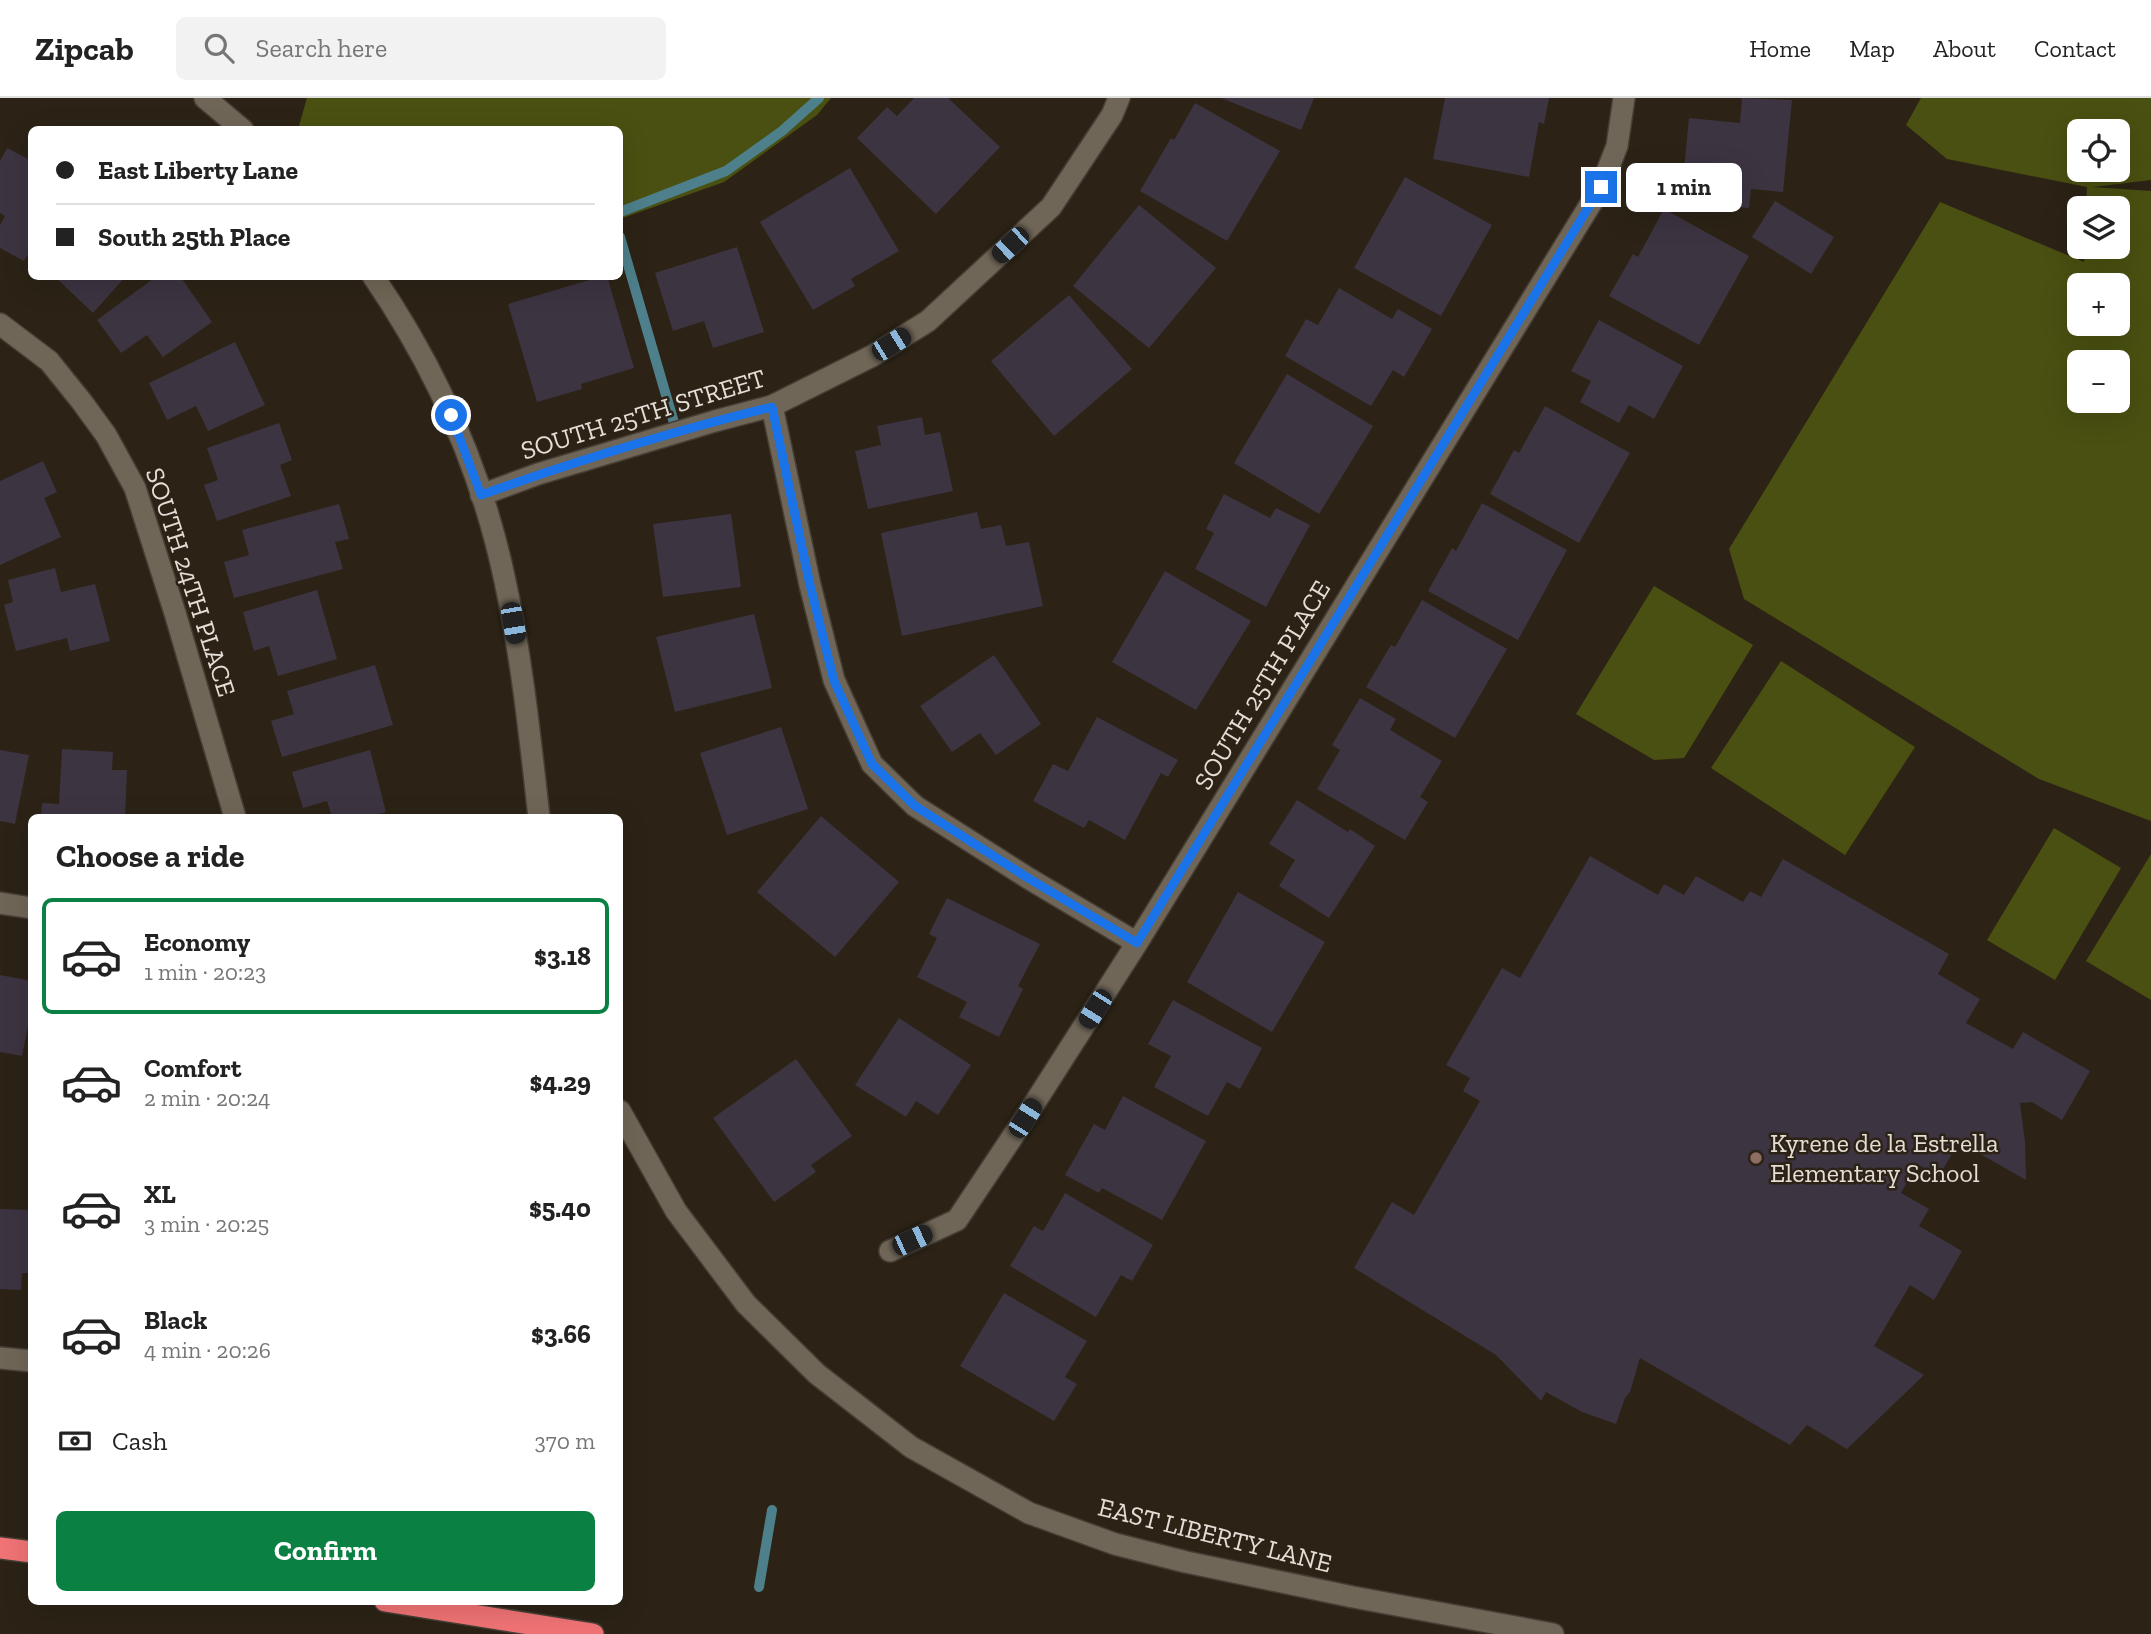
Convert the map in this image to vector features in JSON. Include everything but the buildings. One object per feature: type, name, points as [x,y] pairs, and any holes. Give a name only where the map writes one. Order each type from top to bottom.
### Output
[{"type":"highway","points":[[0,1548],[28,1552]]},
{"type":"highway","points":[[410,1605],[593,1634]]},
{"type":"street","points":[[205,98],[238,126]]},
{"type":"street","name":"SOUTH 25TH STREET","points":[[481,495],[538,474],[715,421],[772,407],[872,356],[928,321],[1051,207],[1112,115],[1119,98]]},
{"type":"street","name":"SOUTH 25TH PLACE","points":[[890,1251],[957,1220],[1137,943],[1601,187],[1617,146],[1625,100]]},
{"type":"street","points":[[376,280],[431,371],[461,438],[481,495],[505,579],[528,721],[539,814]]},
{"type":"street","name":"SOUTH 24TH PLACE","points":[[0,324],[49,361],[106,435],[135,488],[172,602],[234,814]]},
{"type":"street","points":[[772,407],[810,585],[834,681],[872,764],[915,806],[1137,943]]},
{"type":"street","points":[[0,903],[28,907]]},
{"type":"street","name":"EAST LIBERTY LANE","points":[[623,1116],[676,1211],[746,1304],[817,1374],[911,1447],[1029,1513],[1115,1544],[1186,1562],[1553,1634]]},
{"type":"street","points":[[0,1358],[28,1361]]},
{"type":"green space","points":[[307,98],[831,98],[817,115],[724,182],[623,218],[623,126],[299,126]]},
{"type":"green space","points":[[1921,98],[2151,98],[2151,180],[2093,187],[2151,191],[2151,821],[2039,779],[1744,599],[1729,549],[1940,202],[2067,255],[2067,259],[2084,262],[2084,259],[2130,259],[2130,196],[2087,196],[2087,187],[1947,159],[1906,125]]},
{"type":"green space","points":[[1654,586],[1753,645],[1684,758],[1654,760],[1576,714]]},
{"type":"green space","points":[[1781,661],[1915,747],[1845,855],[1711,768]]},
{"type":"green space","points":[[2054,828],[2121,868],[2055,980],[1987,940]]},
{"type":"green space","points":[[2151,854],[2151,1000],[2086,961]]},
{"type":"waterway","points":[[623,211],[726,171],[782,131],[819,98]]},
{"type":"waterway","points":[[623,247],[677,433]]},
{"type":"waterway","points":[[759,1587],[772,1510]]},
{"type":"place","name":"Kyrene de la Estrella Elementary School","points":[[1756,1158]]},
{"type":"route","points":[[451,415],[481,495],[538,474],[715,421],[772,407],[810,585],[834,681],[872,764],[915,806],[1137,943],[1601,187]]}]
